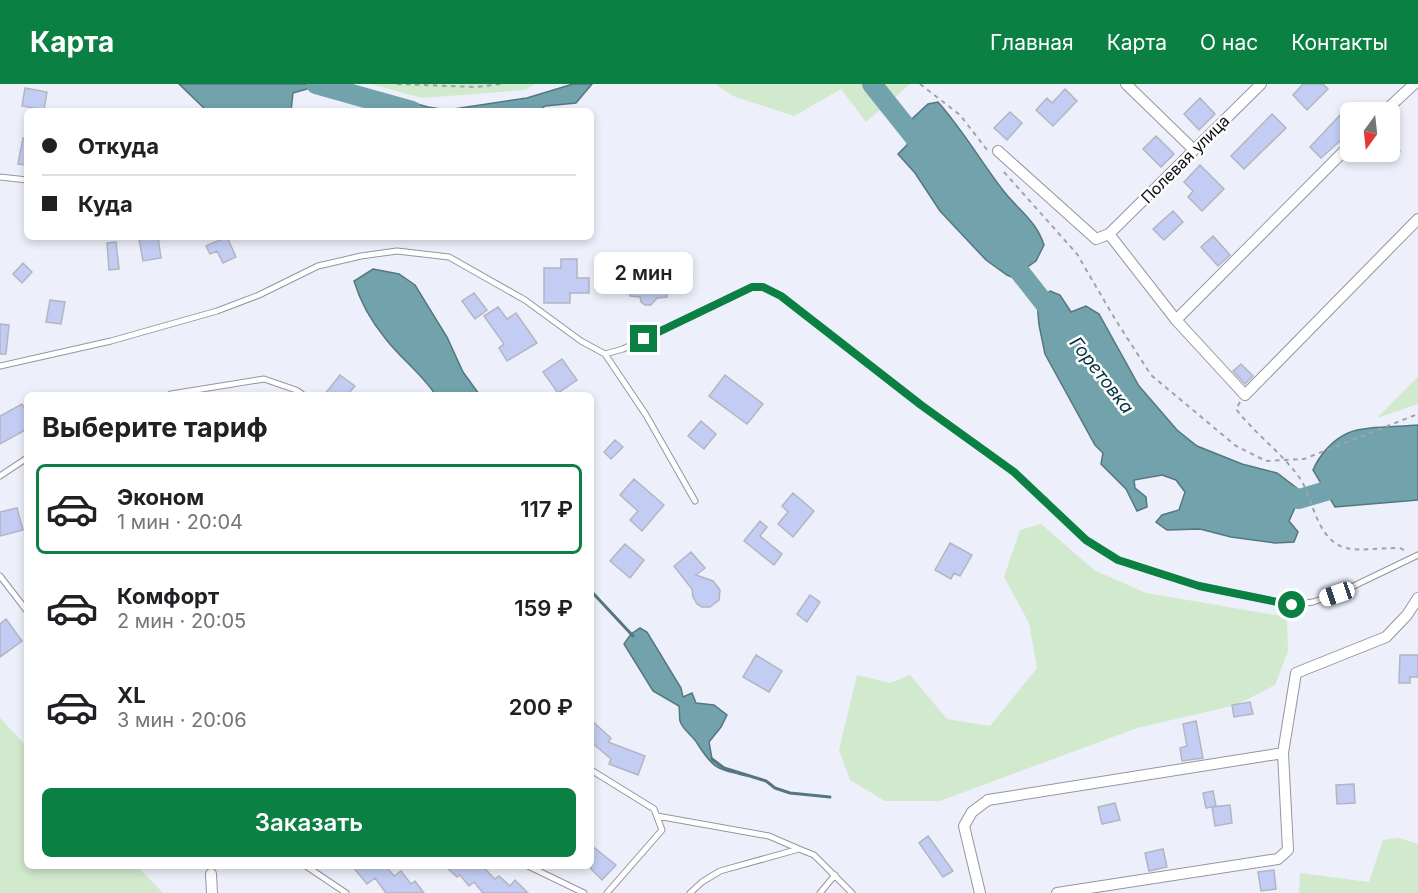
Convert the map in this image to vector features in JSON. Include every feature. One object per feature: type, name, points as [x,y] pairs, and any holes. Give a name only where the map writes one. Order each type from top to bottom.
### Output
[{"type":"street","points":[[1126,84],[1194,150]]},
{"type":"street","name":"Полевая улица","points":[[1109,234],[1261,84]]},
{"type":"street","points":[[1395,102],[1414,84]]},
{"type":"street","points":[[994,152],[1096,240],[1109,234],[1176,320],[1245,394],[1418,219]]},
{"type":"street","points":[[1176,320],[1340,155]]},
{"type":"street","points":[[1057,893],[1278,859],[1288,850],[1283,753],[1296,673],[1386,637],[1407,615],[1418,598]]},
{"type":"street","points":[[980,893],[964,826],[972,812],[988,800],[1283,753]]},
{"type":"street","points":[[212,893],[214,870]]},
{"type":"lane","points":[[0,177],[24,180]]},
{"type":"lane","points":[[0,366],[111,341],[217,311],[259,295],[318,266],[361,256],[397,251],[449,257],[525,300],[581,341],[604,354],[646,415],[695,501]]},
{"type":"lane","points":[[604,354],[623,349],[752,287],[763,287],[781,296],[921,405],[1014,472],[1086,540],[1118,560],[1199,586],[1292,605],[1313,602],[1337,594],[1416,556]]},
{"type":"lane","points":[[183,392],[264,379],[299,392]]},
{"type":"lane","points":[[0,476],[24,460]]},
{"type":"lane","points":[[0,576],[24,607]]},
{"type":"lane","points":[[594,772],[654,808],[662,830],[607,893]]},
{"type":"lane","points":[[657,816],[769,836],[814,855],[852,893]]},
{"type":"lane","points":[[690,893],[720,871],[799,849]]},
{"type":"lane","points":[[310,869],[346,893]]},
{"type":"lane","points":[[534,869],[584,893]]},
{"type":"lane","points":[[820,893],[835,875]]},
{"type":"path","points":[[397,84],[476,87],[501,84]]},
{"type":"path","points":[[920,84],[960,115],[994,152]]},
{"type":"path","points":[[1004,172],[1077,254],[1151,375],[1236,446],[1249,454],[1266,461],[1304,459],[1418,414]]},
{"type":"path","points":[[1245,394],[1236,409],[1250,427],[1285,460],[1301,479],[1324,534],[1344,549],[1401,548],[1416,556]]},
{"type":"green space","points":[[371,84],[535,84],[525,90],[422,98]]},
{"type":"green space","points":[[715,84],[910,84],[866,122],[841,89],[794,116],[733,96]]},
{"type":"green space","points":[[1418,377],[1418,404],[1377,418]]},
{"type":"green space","points":[[1041,524],[1094,570],[1146,593],[1287,617],[1288,651],[1275,685],[1236,705],[1137,728],[940,801],[885,801],[850,780],[839,750],[857,675],[890,683],[910,675],[947,719],[990,726],[1037,668],[1029,623],[1004,577],[1020,530]]},
{"type":"green space","points":[[0,718],[24,744],[24,869],[140,869],[163,893],[0,893]]},
{"type":"green space","points":[[1399,838],[1418,844],[1418,893],[1299,893],[1300,873],[1369,882],[1383,840]]},
{"type":"water","points":[[179,84],[312,84],[310,88],[293,93],[291,108],[204,108]]},
{"type":"water","points":[[573,84],[592,84],[576,103],[543,108],[460,108],[527,98]]},
{"type":"water","points":[[381,94],[434,108],[380,108]]},
{"type":"water","points":[[938,102],[1002,189],[1041,236],[1044,245],[1036,261],[1026,268],[1040,286],[1035,292],[1030,294],[1021,281],[1007,275],[986,260],[940,211],[915,173],[898,154],[907,145],[913,118],[928,104]]},
{"type":"water","points":[[373,269],[399,274],[415,285],[447,337],[463,372],[478,392],[434,392],[424,379],[391,346],[367,311],[354,281]]},
{"type":"water","points":[[1050,291],[1060,295],[1071,312],[1086,306],[1099,314],[1139,386],[1177,430],[1197,446],[1242,464],[1277,473],[1302,492],[1289,521],[1298,532],[1294,542],[1275,543],[1231,537],[1200,529],[1167,530],[1156,522],[1162,515],[1179,510],[1185,492],[1176,480],[1162,475],[1134,480],[1135,488],[1146,497],[1147,507],[1137,511],[1126,489],[1101,464],[1103,453],[1095,445],[1045,354],[1037,302]]},
{"type":"water","points":[[1418,425],[1418,500],[1335,507],[1313,470],[1331,444],[1355,431]]},
{"type":"water","points":[[640,628],[647,632],[681,688],[683,697],[692,693],[696,703],[714,705],[727,715],[709,742],[712,759],[724,768],[747,776],[722,770],[712,763],[681,724],[679,706],[653,691],[624,644],[631,634]]},
{"type":"building","points":[[1303,84],[1323,84],[1328,89],[1307,110],[1293,95]]},
{"type":"building","points":[[25,88],[47,92],[44,108],[22,106]]},
{"type":"building","points":[[1065,89],[1077,101],[1053,126],[1036,110],[1047,98],[1052,103]]},
{"type":"building","points":[[1200,98],[1215,114],[1199,130],[1184,114]]},
{"type":"building","points":[[1010,112],[1022,123],[1007,140],[994,128]]},
{"type":"building","points":[[1272,114],[1286,128],[1244,169],[1231,156]]},
{"type":"building","points":[[1340,115],[1340,141],[1321,158],[1310,147]]},
{"type":"building","points":[[1156,136],[1174,154],[1161,167],[1143,149]]},
{"type":"building","points":[[23,138],[24,138],[24,165],[18,164]]},
{"type":"building","points":[[1200,165],[1224,189],[1202,211],[1188,197],[1193,191],[1184,182]]},
{"type":"building","points":[[1173,211],[1183,222],[1164,240],[1153,229]]},
{"type":"building","points":[[1213,236],[1230,255],[1218,266],[1201,247]]},
{"type":"building","points":[[139,240],[158,240],[161,258],[143,261]]},
{"type":"building","points":[[220,240],[228,240],[236,257],[223,263],[217,251],[210,254],[206,246]]},
{"type":"building","points":[[116,242],[119,269],[109,270],[107,243]]},
{"type":"building","points":[[561,259],[577,259],[577,278],[589,278],[589,293],[570,293],[570,303],[544,303],[544,268],[561,268]]},
{"type":"building","points":[[23,263],[32,272],[22,283],[13,274]]},
{"type":"building","points":[[630,270],[667,272],[667,297],[657,298],[651,305],[645,305],[641,302],[640,297],[630,296]]},
{"type":"building","points":[[474,293],[487,310],[475,319],[462,301]]},
{"type":"building","points":[[50,300],[65,302],[61,324],[46,322]]},
{"type":"building","points":[[498,307],[507,319],[516,313],[537,343],[507,361],[499,348],[504,344],[484,316]]},
{"type":"building","points":[[0,324],[9,325],[6,354],[0,354]]},
{"type":"building","points":[[562,359],[577,380],[557,392],[543,372]]},
{"type":"building","points":[[1241,364],[1253,376],[1245,384],[1233,371]]},
{"type":"building","points":[[340,375],[355,386],[350,392],[327,392]]},
{"type":"building","points":[[725,375],[763,404],[747,424],[709,396]]},
{"type":"building","points":[[22,404],[24,431],[0,444],[0,416]]},
{"type":"building","points":[[701,421],[716,434],[704,449],[688,436]]},
{"type":"building","points":[[615,440],[623,447],[611,459],[604,452]]},
{"type":"building","points":[[634,479],[664,505],[642,531],[630,520],[638,511],[620,495]]},
{"type":"building","points":[[793,493],[814,511],[793,537],[778,524],[788,512],[782,506]]},
{"type":"building","points":[[17,508],[23,530],[0,536],[0,512]]},
{"type":"building","points":[[760,521],[767,527],[760,536],[782,554],[774,565],[744,541]]},
{"type":"building","points":[[950,543],[972,555],[960,576],[954,573],[951,579],[935,570]]},
{"type":"building","points":[[625,544],[644,560],[630,578],[610,561]]},
{"type":"building","points":[[691,552],[705,568],[696,575],[713,581],[720,590],[719,600],[710,607],[697,604],[692,589],[674,566]]},
{"type":"building","points":[[810,595],[820,602],[807,622],[797,614]]},
{"type":"building","points":[[6,619],[22,641],[0,657],[0,624]]},
{"type":"building","points":[[756,655],[782,671],[769,692],[743,677]]},
{"type":"building","points":[[1400,655],[1418,655],[1418,677],[1410,677],[1410,683],[1399,683]]},
{"type":"building","points":[[1250,702],[1253,714],[1234,717],[1232,705]]},
{"type":"building","points":[[1196,721],[1203,758],[1182,761],[1180,748],[1187,746],[1183,724]]},
{"type":"building","points":[[594,723],[611,738],[608,742],[645,756],[638,775],[609,764],[611,759],[594,745]]},
{"type":"building","points":[[1354,784],[1355,803],[1337,804],[1336,785]]},
{"type":"building","points":[[1213,791],[1216,806],[1206,808],[1203,793]]},
{"type":"building","points":[[1115,803],[1120,820],[1102,824],[1098,807]]},
{"type":"building","points":[[1230,805],[1232,823],[1215,826],[1212,807]]},
{"type":"building","points":[[928,836],[953,871],[943,877],[919,843]]},
{"type":"building","points":[[594,847],[616,865],[602,880],[591,869],[594,869]]},
{"type":"building","points":[[1163,849],[1167,867],[1149,871],[1145,853]]},
{"type":"building","points":[[354,869],[388,869],[394,876],[401,871],[411,884],[415,881],[424,893],[386,893],[375,878],[367,884]]},
{"type":"building","points":[[448,869],[485,869],[495,879],[499,876],[510,886],[515,880],[528,893],[483,893],[474,882],[469,886],[460,875],[457,877]]},
{"type":"building","points":[[1274,870],[1276,889],[1261,891],[1258,872]]},
{"type":"waterway","name":"Горетовка","points":[[316,84],[401,108]]},
{"type":"waterway","name":"Горетовка","points":[[872,84],[927,153]]},
{"type":"waterway","name":"Горетовка","points":[[1019,271],[1056,318]]},
{"type":"waterway","name":"Горетовка","points":[[1274,490],[1299,499],[1326,491],[1350,480]]},
{"type":"waterway","points":[[594,594],[633,636]]},
{"type":"waterway","points":[[712,759],[724,768],[766,781],[775,788],[790,793],[830,797]]},
{"type":"route","points":[[644,339],[752,287],[763,287],[781,296],[921,405],[1014,472],[1086,540],[1118,560],[1199,586],[1292,605]]}]
